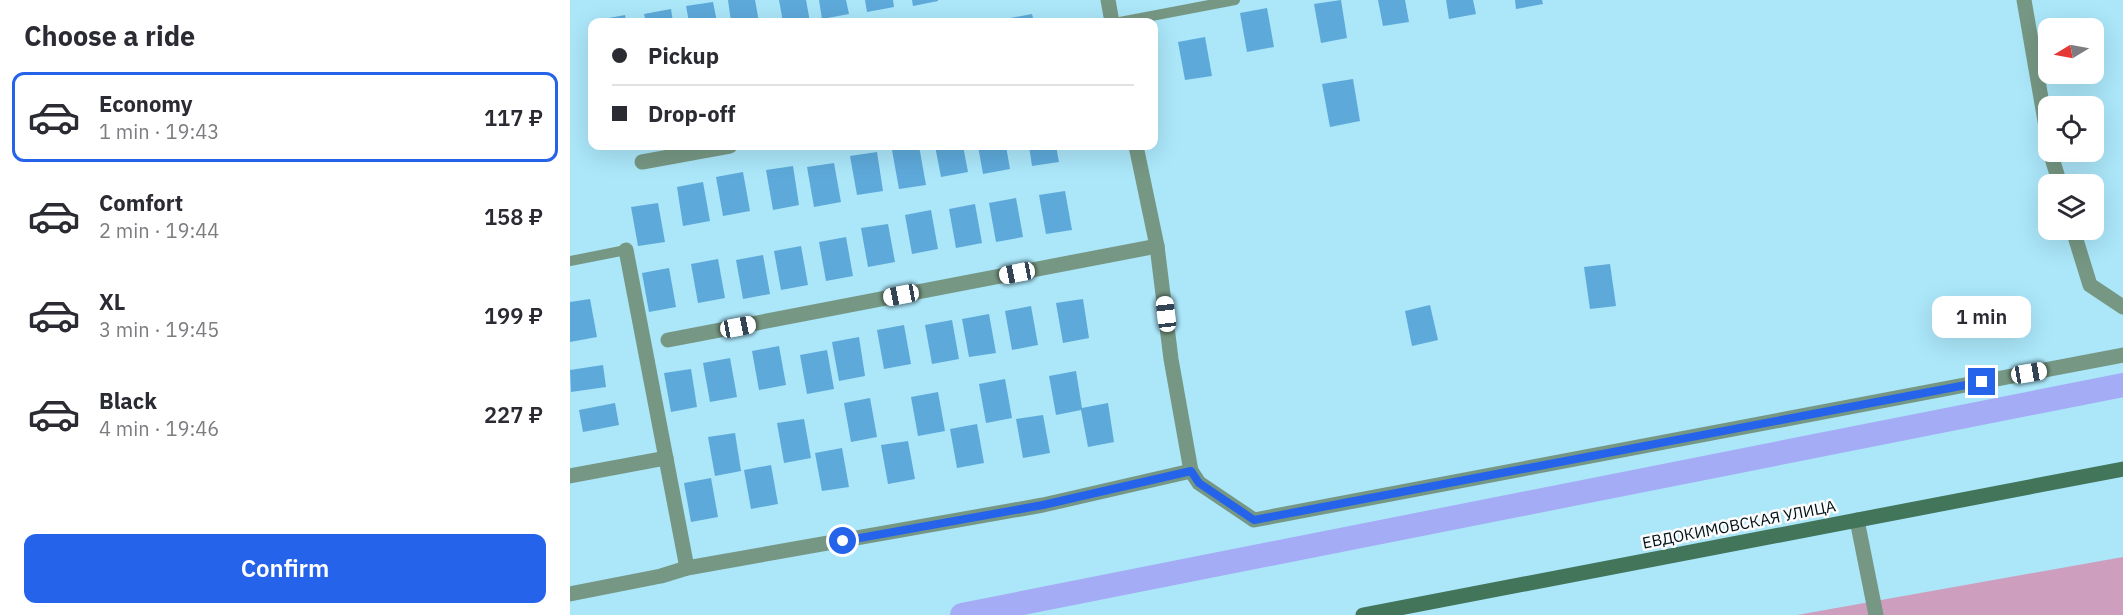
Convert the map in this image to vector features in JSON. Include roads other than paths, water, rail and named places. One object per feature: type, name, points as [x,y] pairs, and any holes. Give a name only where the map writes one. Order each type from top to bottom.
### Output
[{"type":"main road","name":"ЕВДОКИМОВСКАЯ УЛИЦА","points":[[1363,615],[2123,469]]},
{"type":"street","points":[[1108,0],[1111,18]]},
{"type":"street","points":[[2024,0],[2041,96]]},
{"type":"street","points":[[642,162],[707,150]]},
{"type":"street","points":[[1137,150],[1157,246],[1171,358],[1191,471],[1199,483],[1254,520],[2123,355]]},
{"type":"street","points":[[2076,240],[2090,285],[2123,307]]},
{"type":"street","points":[[668,340],[1157,246]]},
{"type":"street","points":[[626,250],[687,568]]},
{"type":"street","points":[[570,476],[666,458]]},
{"type":"street","points":[[570,594],[687,568],[1043,505],[1191,471]]},
{"type":"street","points":[[1857,520],[1876,615]]},
{"type":"lane","points":[[1141,18],[1235,0]]},
{"type":"lane","points":[[570,261],[626,250]]},
{"type":"waterway","points":[[962,615],[2123,385]]}]
